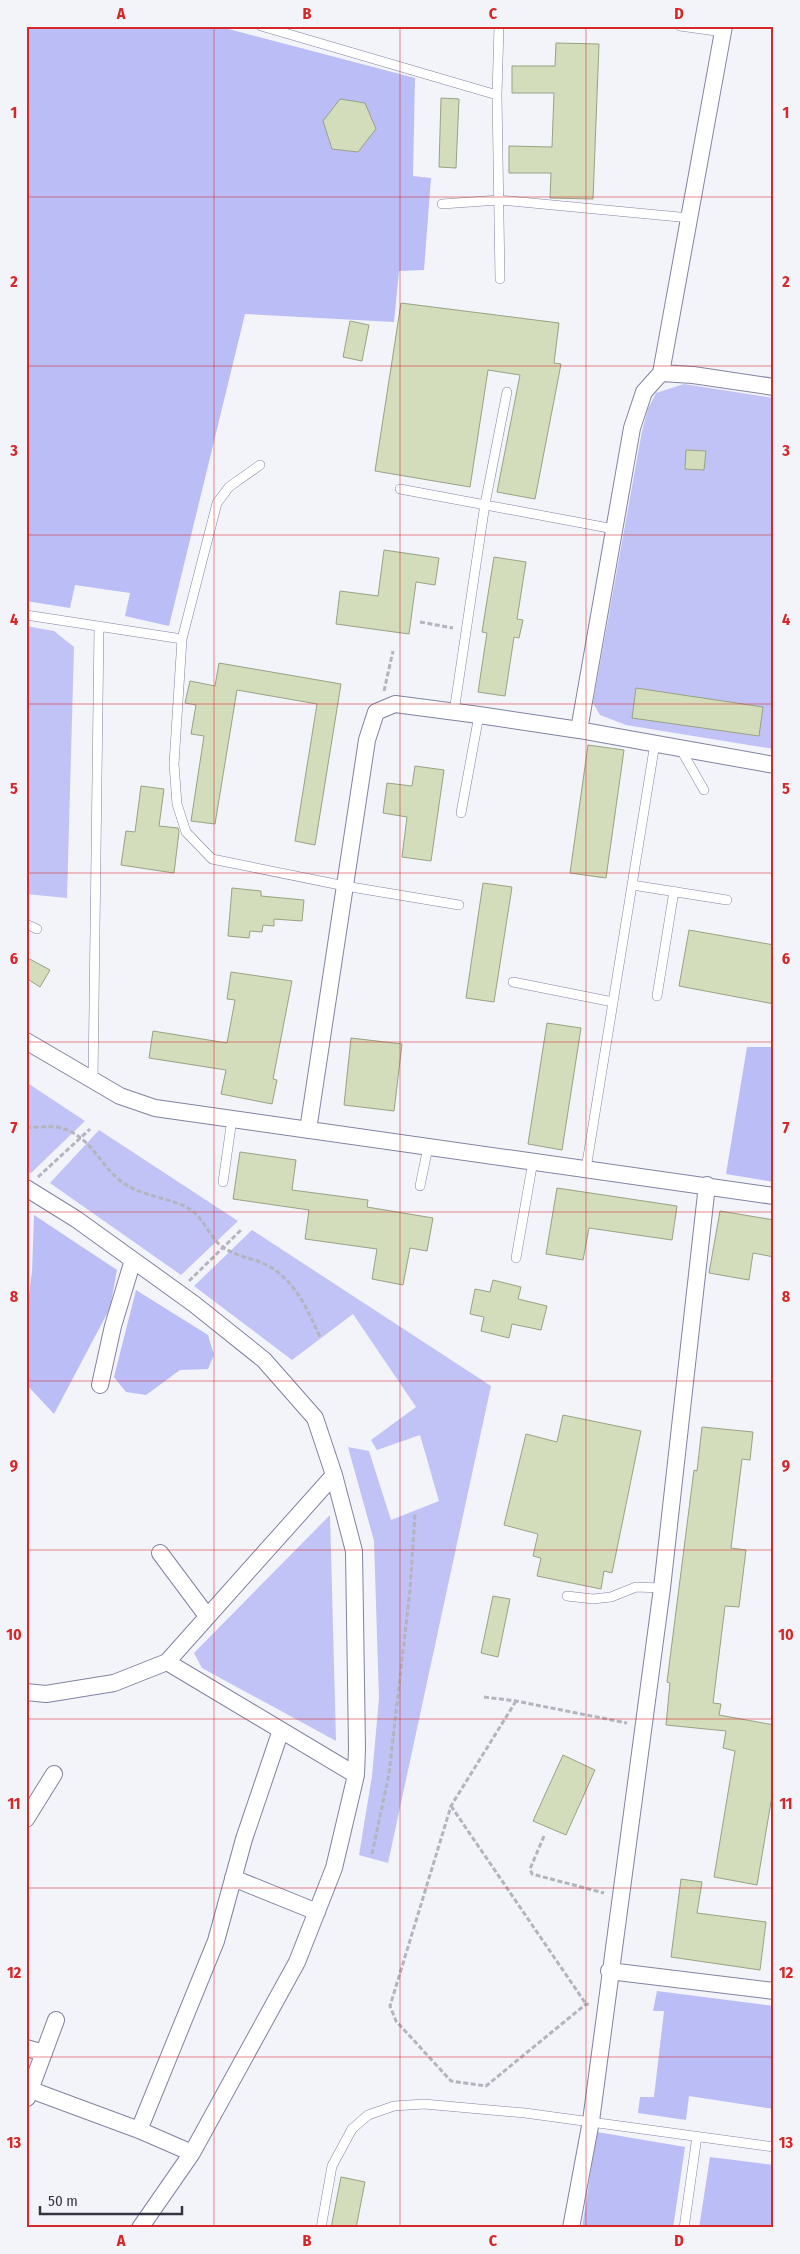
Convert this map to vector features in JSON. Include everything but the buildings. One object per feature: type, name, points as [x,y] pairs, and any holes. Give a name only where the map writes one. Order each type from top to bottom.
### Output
[{"type":"street","points":[[579,730],[632,428],[644,392],[661,374],[724,29]]},
{"type":"street","points":[[661,374],[694,375],[774,387]]},
{"type":"street","points":[[308,1130],[367,740],[376,712],[395,704],[479,714],[774,765]]},
{"type":"street","points":[[26,1041],[120,1096],[155,1108],[774,1196]]},
{"type":"street","points":[[32,1183],[76,1219],[194,1304],[264,1360],[315,1418],[334,1475],[354,1551],[356,1775],[334,1868],[297,1962],[192,2153],[140,2228]]},
{"type":"street","points":[[571,2228],[591,2122],[609,1971],[662,1588],[707,1185]]},
{"type":"street","points":[[100,1385],[113,1326],[133,1260]]},
{"type":"street","points":[[26,1692],[46,1694],[114,1683],[167,1662],[334,1475]]},
{"type":"street","points":[[160,1553],[207,1616]]},
{"type":"street","points":[[167,1662],[356,1775]]},
{"type":"street","points":[[139,2130],[216,1941],[244,1839],[280,1730]]},
{"type":"street","points":[[26,1819],[54,1774]]},
{"type":"street","points":[[233,1878],[316,1912]]},
{"type":"street","points":[[609,1971],[774,1991]]},
{"type":"street","points":[[56,2020],[29,2095],[139,2130],[192,2153]]},
{"type":"street","points":[[26,2048],[44,2053]]},
{"type":"lane","points":[[261,26],[497,95]]},
{"type":"lane","points":[[499,26],[497,95],[500,279]]},
{"type":"lane","points":[[680,26],[724,29]]},
{"type":"lane","points":[[442,204],[499,200],[690,218]]},
{"type":"lane","points":[[454,712],[485,504],[506,392]]},
{"type":"lane","points":[[260,465],[229,487],[217,503],[182,639],[174,764],[177,804],[186,832],[212,859],[345,886],[459,905]]},
{"type":"lane","points":[[400,489],[614,529]]},
{"type":"lane","points":[[26,614],[182,639]]},
{"type":"lane","points":[[93,1081],[99,627]]},
{"type":"lane","points":[[461,813],[479,714]]},
{"type":"lane","points":[[586,1169],[655,743]]},
{"type":"lane","points":[[680,748],[704,790]]},
{"type":"lane","points":[[632,885],[726,900]]},
{"type":"lane","points":[[657,996],[674,891]]},
{"type":"lane","points":[[26,924],[38,929]]},
{"type":"lane","points":[[513,982],[613,1002]]},
{"type":"lane","points":[[224,1182],[232,1119]]},
{"type":"lane","points":[[420,1186],[428,1147]]},
{"type":"lane","points":[[516,1258],[533,1161]]},
{"type":"lane","points":[[567,1596],[611,1597],[636,1587],[662,1588]]},
{"type":"lane","points":[[321,2228],[332,2166],[352,2129],[368,2114],[394,2106],[424,2104],[591,2122],[774,2147]]},
{"type":"lane","points":[[684,2228],[697,2136]]},
{"type":"path","points":[[420,622],[466,631]]},
{"type":"path","points":[[383,709],[385,685],[393,651]]},
{"type":"path","points":[[26,1127],[59,1128],[80,1138],[89,1143],[108,1168],[123,1182],[159,1199],[188,1208],[202,1218],[216,1242],[229,1252],[267,1266],[294,1287],[320,1338]]},
{"type":"path","points":[[32,1183],[90,1129]]},
{"type":"path","points":[[188,1282],[242,1229]]},
{"type":"path","points":[[372,1854],[389,1774],[410,1590],[415,1514]]},
{"type":"path","points":[[484,1697],[516,1701],[642,1726]]},
{"type":"path","points":[[451,1806],[586,2004],[486,2086],[451,2081],[396,2020],[390,2006],[451,1806],[516,1701]]},
{"type":"path","points":[[544,1836],[530,1869],[532,1874],[620,1897]]},
{"type":"shaded area","points":[[26,26],[217,26],[415,78],[413,176],[431,178],[424,270],[399,271],[394,322],[245,314],[169,626],[125,616],[130,593],[75,585],[70,608],[26,601]]},
{"type":"shaded area","points":[[684,384],[774,398],[774,749],[626,725],[600,715],[593,703],[642,431],[648,409],[656,393]]},
{"type":"shaded area","points":[[26,626],[54,631],[74,647],[67,898],[26,894]]},
{"type":"shaded area","points":[[747,1047],[774,1047],[774,1182],[726,1174]]},
{"type":"shaded area","points":[[26,1082],[85,1121],[31,1173],[26,1171]]},
{"type":"shaded area","points":[[99,1130],[238,1221],[181,1275],[50,1183]]},
{"type":"shaded area","points":[[34,1215],[117,1270],[110,1308],[54,1414],[26,1384],[26,1316],[32,1272]]},
{"type":"shaded area","points":[[252,1230],[491,1386],[388,1863],[359,1855],[372,1776],[379,1698],[374,1541],[348,1447],[369,1451],[391,1520],[439,1501],[420,1435],[377,1450],[371,1440],[416,1407],[353,1314],[292,1360],[194,1286]]},
{"type":"shaded area","points":[[136,1290],[208,1335],[214,1355],[208,1369],[180,1370],[146,1395],[126,1392],[114,1377]]},
{"type":"shaded area","points":[[330,1515],[336,1741],[202,1668],[194,1653]]},
{"type":"shaded area","points":[[657,1991],[774,2006],[774,2109],[689,2096],[686,2120],[638,2113],[640,2097],[654,2097],[664,2011],[653,2011]]},
{"type":"shaded area","points":[[597,2132],[685,2147],[673,2228],[582,2228]]},
{"type":"shaded area","points":[[710,2157],[774,2165],[774,2228],[699,2228]]}]
